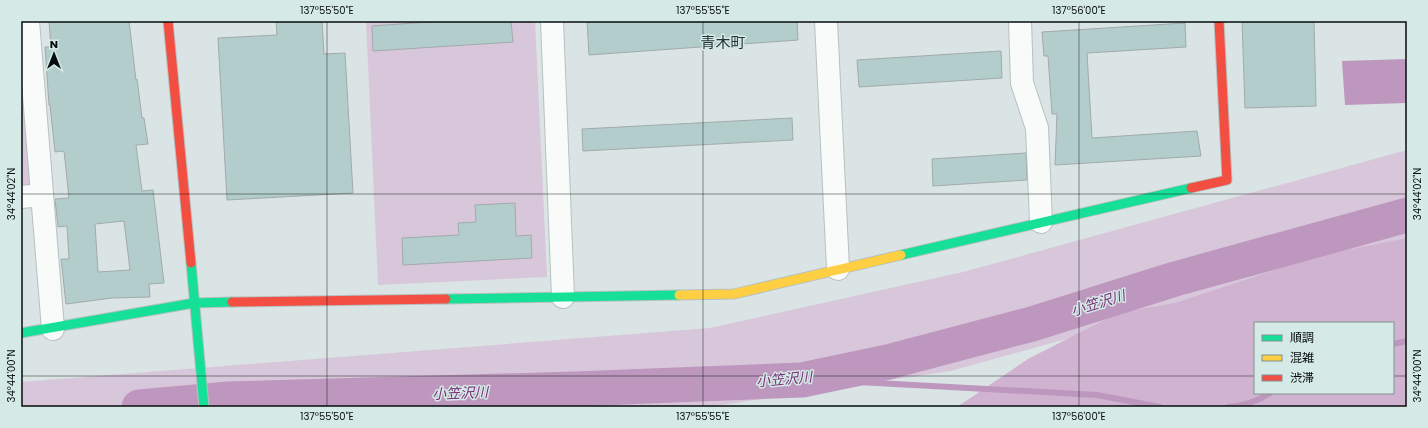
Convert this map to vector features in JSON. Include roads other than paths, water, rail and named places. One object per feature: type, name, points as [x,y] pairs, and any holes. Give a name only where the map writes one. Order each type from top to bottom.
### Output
[{"type":"street","points":[[28,21],[26,72],[31,196],[53,328]]},
{"type":"street","points":[[168,21],[204,407]]},
{"type":"street","points":[[552,21],[563,297]]},
{"type":"street","points":[[826,21],[838,268]]},
{"type":"street","points":[[1020,21],[1022,83],[1037,128],[1041,222]]},
{"type":"street","points":[[21,333],[194,303],[734,294],[838,268],[1228,180],[1218,21]]},
{"type":"waterway","name":"小笠沢川","points":[[139,407],[229,399],[575,389],[802,380],[888,362],[1032,324],[1175,279],[1407,215]]},
{"type":"waterway","points":[[1394,344],[1407,341]]},
{"type":"waterway","points":[[804,379],[1097,395],[1160,407]]},
{"type":"waterway","points":[[1228,407],[1250,403],[1268,394]]},
{"type":"district","name":"青木町","points":[[723,43]]}]
